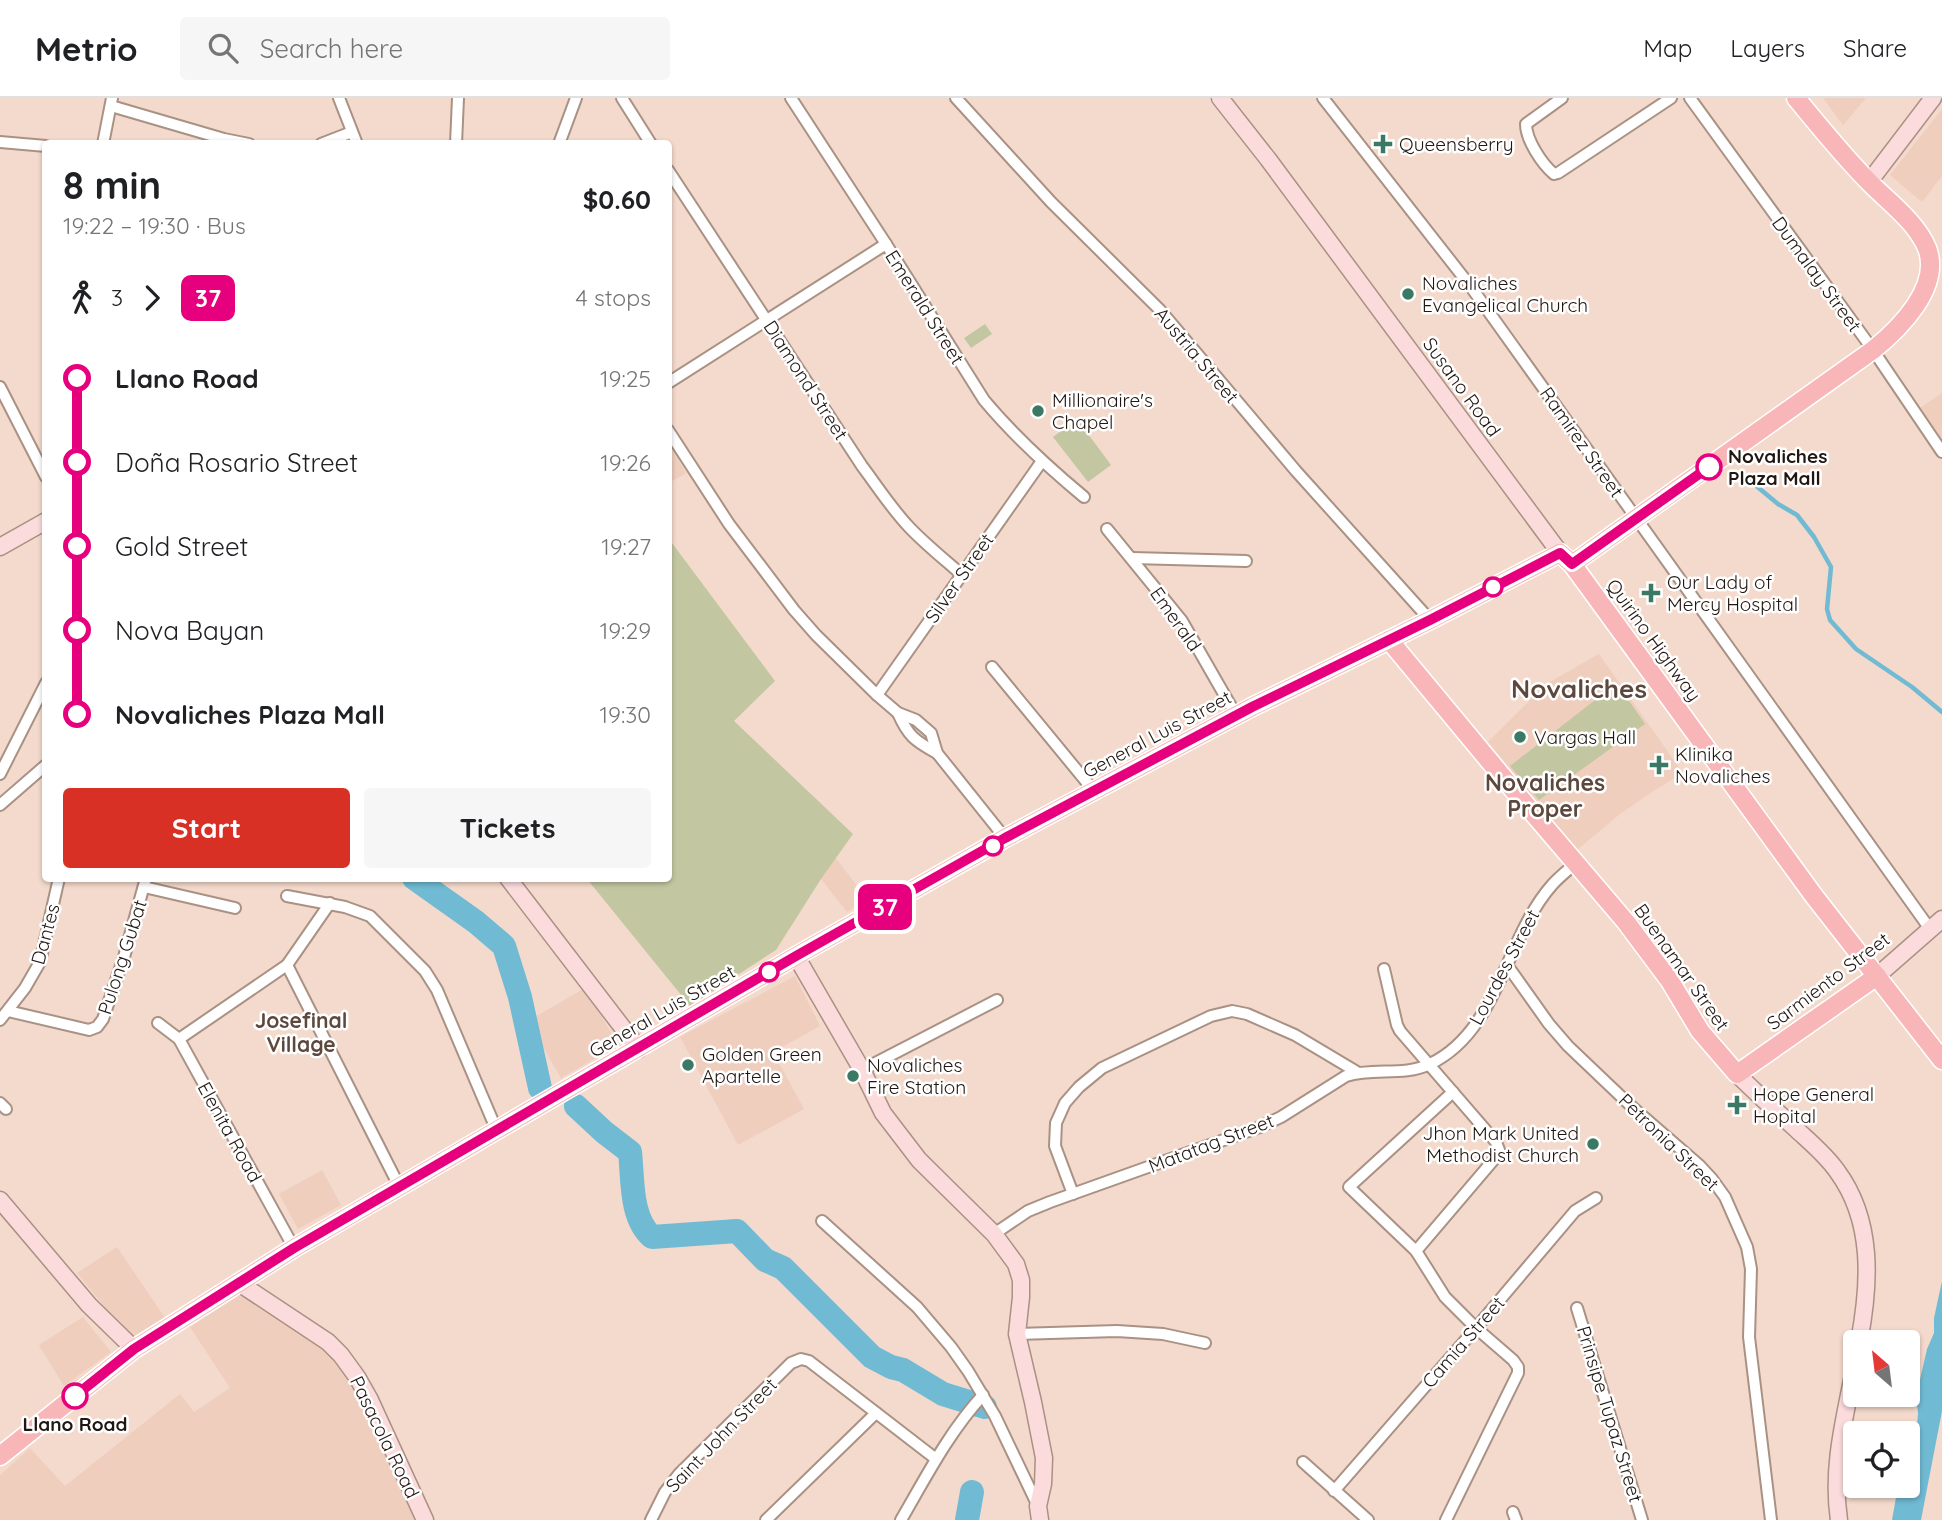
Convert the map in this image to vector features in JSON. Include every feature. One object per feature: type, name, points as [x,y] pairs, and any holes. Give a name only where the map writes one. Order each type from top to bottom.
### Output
[{"type":"main road","points":[[1566,559],[1636,518],[1872,350],[1902,324],[1920,299],[1936,259],[1899,210],[1831,141],[1796,98]]},
{"type":"main road","name":"General Luis Street","points":[[0,1456],[134,1349],[294,1248],[796,956],[1005,838],[1322,671],[1566,559]]},
{"type":"main road","name":"Quirino Highway","points":[[1566,559],[1814,896],[1942,1060]]},
{"type":"main road","name":"Buenamar Street","points":[[1389,640],[1626,922],[1653,956],[1700,1031],[1737,1074]]},
{"type":"main road","name":"Sarmiento Street","points":[[1737,1074],[1877,976]]},
{"type":"street","points":[[339,98],[355,140]]},
{"type":"street","points":[[456,140],[458,98]]},
{"type":"street","points":[[560,140],[576,98]]},
{"type":"street","points":[[622,98],[648,140]]},
{"type":"street","name":"Emerald Street","points":[[790,98],[984,400],[999,419],[1042,461],[1084,497]]},
{"type":"street","name":"Austria Street","points":[[956,98],[1051,202],[1160,310],[1296,471],[1430,620]]},
{"type":"street","name":"Susano Road","points":[[1220,98],[1566,559]]},
{"type":"street","name":"Ramirez Street","points":[[1323,98],[1471,287],[1636,518],[1936,924]]},
{"type":"street","points":[[1562,98],[1526,124],[1532,143],[1549,171],[1554,174],[1671,98]]},
{"type":"street","name":"Dumalay Street","points":[[1690,98],[1872,350],[1942,452]]},
{"type":"street","points":[[1869,182],[1933,98]]},
{"type":"street","points":[[104,140],[111,102],[229,140]]},
{"type":"street","points":[[331,140],[352,132]]},
{"type":"street","points":[[0,142],[42,146]]},
{"type":"street","name":"Diamond Street","points":[[672,176],[883,496],[926,544],[962,575]]},
{"type":"street","points":[[672,380],[886,244]]},
{"type":"street","points":[[0,387],[42,469]]},
{"type":"street","points":[[672,436],[729,524],[772,582],[816,635],[877,695],[898,713],[916,720],[931,733],[937,753],[1005,838]]},
{"type":"street","name":"Silver Street","points":[[877,695],[1042,461]]},
{"type":"street","points":[[0,547],[42,523]]},
{"type":"street","name":"Emerald","points":[[1107,529],[1182,621],[1236,716]]},
{"type":"street","points":[[1132,558],[1246,561]]},
{"type":"street","points":[[992,667],[1094,791]]},
{"type":"street","points":[[0,774],[42,691]]},
{"type":"street","points":[[0,805],[42,768]]},
{"type":"street","name":"Lourdes Street","points":[[1429,1065],[1456,1048],[1468,1034],[1481,1015],[1536,906],[1551,885],[1576,863]]},
{"type":"street","name":"Dantes","points":[[0,1020],[25,988],[40,962],[58,882]]},
{"type":"street","points":[[512,882],[639,1049]]},
{"type":"street","points":[[145,883],[235,908]]},
{"type":"street","name":"Pulong Gubat","points":[[8,1011],[89,1030],[97,1027],[103,1019],[124,957],[145,883]]},
{"type":"street","points":[[287,896],[330,903],[370,916],[425,971],[437,989],[497,1131]]},
{"type":"street","points":[[179,1038],[287,965],[330,903]]},
{"type":"street","name":"Sarmiento Street","points":[[1877,976],[1936,924]]},
{"type":"street","points":[[796,956],[884,1113],[902,1139],[919,1160],[993,1234],[1016,1264],[1021,1280],[1017,1334],[1044,1458],[1039,1513]]},
{"type":"street","points":[[287,965],[400,1188]]},
{"type":"street","name":"Petronia Street","points":[[1507,965],[1568,1046],[1699,1165],[1726,1197],[1747,1247],[1751,1269],[1749,1337],[1771,1520]]},
{"type":"street","points":[[1384,969],[1397,1025],[1404,1037],[1496,1142],[1499,1150],[1496,1157],[1416,1251]]},
{"type":"street","points":[[862,1070],[997,1000]]},
{"type":"street","points":[[1073,1194],[1055,1146],[1056,1122],[1065,1103],[1079,1087],[1102,1069],[1211,1016],[1232,1011],[1247,1014],[1295,1035],[1357,1072]]},
{"type":"street","name":"Elenita Road","points":[[158,1023],[179,1038],[294,1248]]},
{"type":"street","name":"Matatag Street","points":[[993,1234],[1028,1212],[1260,1127],[1290,1112],[1346,1076],[1357,1072],[1414,1070],[1429,1065]]},
{"type":"street","name":"Buenamar Street","points":[[1737,1074],[1820,1151],[1838,1171],[1853,1199],[1862,1225],[1868,1268],[1861,1330]]},
{"type":"street","points":[[1446,1520],[1518,1373],[1518,1367],[1476,1328],[1438,1287],[1416,1251],[1349,1187],[1453,1093]]},
{"type":"street","name":"Camia Street","points":[[1334,1490],[1575,1212],[1596,1198]]},
{"type":"street","points":[[0,1200],[89,1305],[134,1349]]},
{"type":"street","points":[[822,1221],[917,1307],[951,1348],[984,1395],[1006,1435],[1039,1513]]},
{"type":"street","name":"Pasacola Road","points":[[239,1283],[328,1342],[341,1355],[370,1400],[425,1520]]},
{"type":"street","name":"Prinsipe Tupaz Street","points":[[1577,1308],[1642,1520]]},
{"type":"street","points":[[1017,1334],[1128,1332],[1163,1334],[1205,1343]]},
{"type":"street","name":"Saint John Street","points":[[651,1520],[665,1492],[679,1474],[791,1363],[801,1359],[808,1361],[876,1413]]},
{"type":"street","points":[[901,1520],[936,1459],[964,1417],[984,1395]]},
{"type":"street","points":[[1839,1520],[1836,1480],[1838,1452],[1847,1407]]},
{"type":"street","points":[[766,1520],[876,1413],[936,1459]]},
{"type":"street","points":[[1303,1462],[1368,1520]]},
{"type":"shaded area","points":[[1823,98],[1866,98],[1843,125]]},
{"type":"shaded area","points":[[1942,109],[1942,176],[1922,202],[1890,175]]},
{"type":"shaded area","points":[[1942,393],[1942,445],[1917,410]]},
{"type":"shaded area","points":[[672,449],[686,473],[672,481]]},
{"type":"shaded area","points":[[1599,654],[1683,773],[1620,814],[1577,850],[1488,742],[1546,684]]},
{"type":"shaded area","points":[[835,857],[867,899],[847,912],[821,879]]},
{"type":"shaded area","points":[[795,976],[820,1026],[773,1052],[804,1109],[738,1145],[680,1037]]},
{"type":"shaded area","points":[[585,988],[618,1045],[561,1078],[528,1021]]},
{"type":"shaded area","points":[[322,1170],[341,1205],[298,1229],[279,1194]]},
{"type":"shaded area","points":[[117,1247],[165,1318],[132,1340],[77,1273]]},
{"type":"shaded area","points":[[244,1292],[317,1339],[361,1388],[425,1520],[0,1520],[0,1475],[30,1448],[65,1486],[180,1394],[194,1412],[230,1388],[190,1327]]},
{"type":"shaded area","points":[[83,1317],[111,1352],[64,1386],[39,1345]]},
{"type":"green space","points":[[985,324],[992,334],[971,348],[964,338]]},
{"type":"green space","points":[[1077,419],[1111,465],[1088,482],[1053,437]]},
{"type":"green space","points":[[672,543],[775,681],[734,721],[853,834],[776,950],[690,1006],[589,882],[672,882]]},
{"type":"green space","points":[[1617,683],[1645,724],[1539,800],[1510,766]]},
{"type":"water","points":[[1942,1281],[1942,1411],[1921,1520],[1892,1520],[1896,1498],[1920,1498],[1920,1421],[1917,1421],[1917,1407],[1920,1407],[1920,1380],[1934,1333],[1934,1318]]},
{"type":"waterway","points":[[1742,474],[1778,504],[1797,515],[1814,537],[1831,567],[1827,609],[1830,620],[1856,649],[1912,687],[1942,712]]},
{"type":"waterway","points":[[420,882],[476,922],[504,946],[520,997],[540,1088]]},
{"type":"waterway","points":[[576,1106],[630,1152],[636,1209],[645,1229],[652,1237],[737,1231],[765,1260],[783,1268],[872,1357],[903,1370],[943,1394],[985,1407]]},
{"type":"waterway","points":[[967,1520],[972,1492]]},
{"type":"bus line","name":"37","points":[[75,1396],[134,1349],[294,1248],[796,956],[1005,838],[1322,671],[1430,620],[1560,553],[1572,564],[1709,467]]},
{"type":"place","name":"Queensberry","points":[[1383,144]]},
{"type":"place","name":"Novaliches Evangelical Church","points":[[1408,294]]},
{"type":"place","name":"Millionaire's Chapel","points":[[1038,411]]},
{"type":"place","name":"Novaliches Plaza Mall","points":[[1709,467]]},
{"type":"place","name":"Our Lady of Mercy Hospital","points":[[1651,593]]},
{"type":"place","name":"Vargas Hall","points":[[1520,737]]},
{"type":"place","name":"Klinika Novaliches","points":[[1659,765]]},
{"type":"place","name":"Golden Green Apartelle","points":[[688,1065]]},
{"type":"place","name":"Novaliches Fire Station","points":[[853,1076]]},
{"type":"place","name":"Hope General Hopital","points":[[1737,1105]]},
{"type":"place","name":"Jhon Mark United Methodist Church","points":[[1593,1144]]},
{"type":"place","name":"Llano Road","points":[[75,1396]]},
{"type":"district","name":"Novaliches","points":[[1579,688]]},
{"type":"district","name":"Novaliches Proper","points":[[1545,795]]},
{"type":"district","name":"Josefinal Village","points":[[301,1032]]}]
